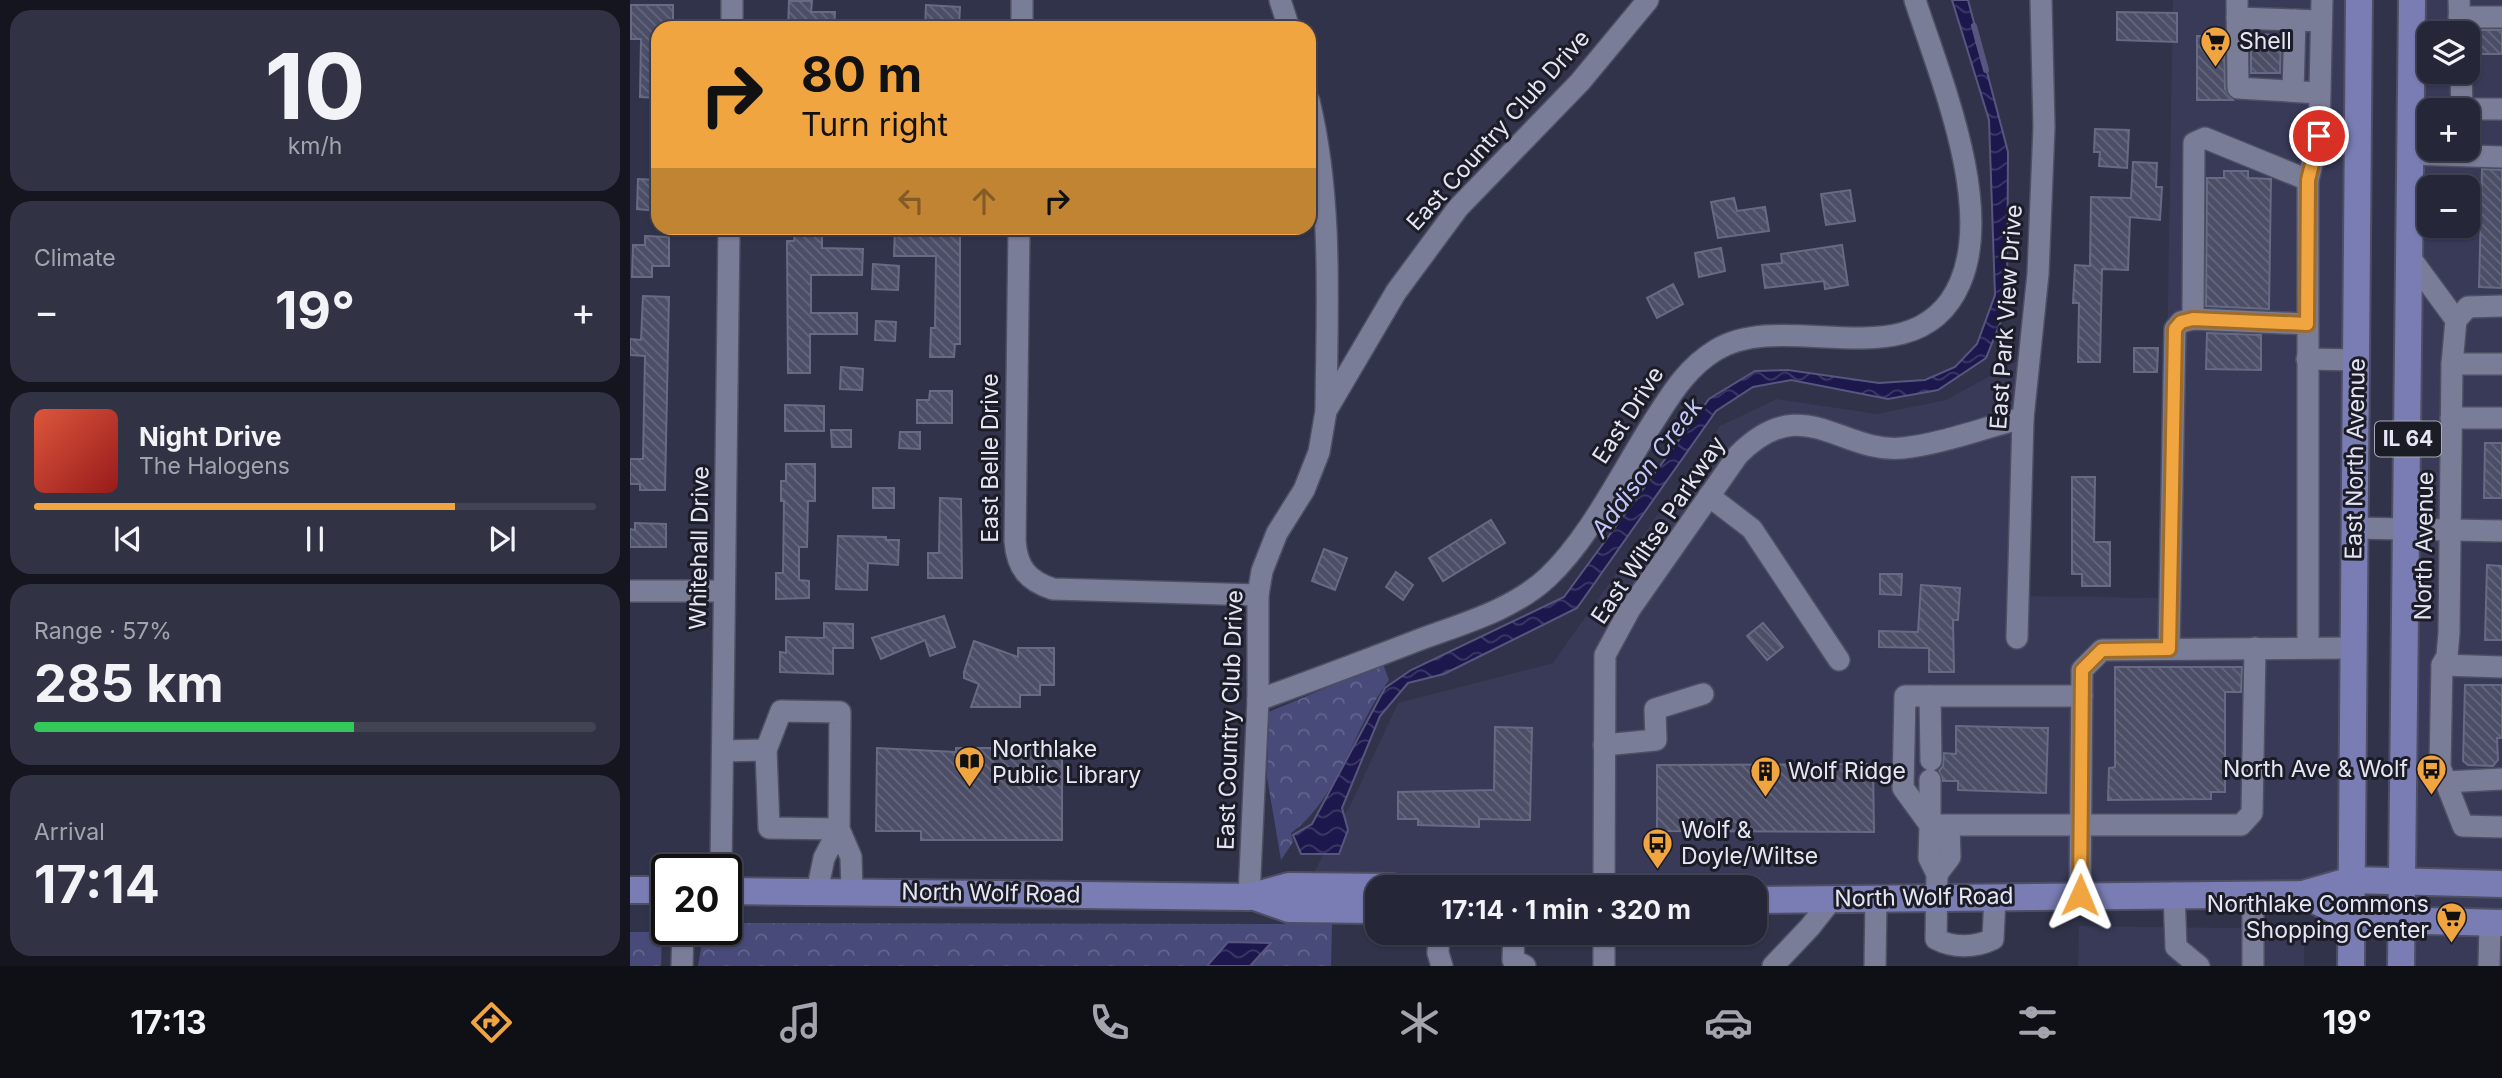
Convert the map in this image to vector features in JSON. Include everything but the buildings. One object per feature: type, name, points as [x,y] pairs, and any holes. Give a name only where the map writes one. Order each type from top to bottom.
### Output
[{"type":"main road","name":"East North Avenue","points":[[2351,919],[2360,0]]},
{"type":"main road","name":"IL 64","points":[[2401,966],[2412,0]]},
{"type":"main road","name":"North Wolf Road","points":[[1767,900],[1876,898],[1937,886],[1995,896],[2303,894],[2352,880],[2502,884]]},
{"type":"main road","name":"North Wolf Road","points":[[1252,897],[1289,886],[1365,887]]},
{"type":"main road","points":[[630,890],[651,890]]},
{"type":"main road","name":"North Wolf Road","points":[[742,891],[1252,897],[1289,909],[1365,910]]},
{"type":"main road","name":"North Wolf Road","points":[[2303,894],[2351,919]]},
{"type":"main road","name":"IL 64","points":[[2351,919],[2351,966]]},
{"type":"main road","points":[[2351,919],[2496,923]]},
{"type":"street","points":[[732,0],[732,21]]},
{"type":"street","points":[[1021,21],[1022,0]]},
{"type":"street","points":[[1280,0],[1287,21]]},
{"type":"street","name":"East Country Club Drive","points":[[1252,897],[1258,595],[1268,552],[1304,490],[1318,452],[1326,411],[1396,292],[1450,218],[1580,82],[1648,0]]},
{"type":"street","name":"East Drive","points":[[1258,700],[1501,609],[1546,579],[1575,545],[1679,381],[1717,349],[1738,341],[1767,338],[1870,338],[1892,335],[1912,330],[1942,311],[1961,282],[1966,259],[1970,206],[1957,130],[1915,0]]},
{"type":"street","name":"East Park View Drive","points":[[2017,638],[2023,418],[2038,274],[2043,155],[2040,0]]},
{"type":"street","points":[[2319,93],[2238,88],[2237,9],[2295,20],[2322,10]]},
{"type":"street","name":"East North Avenue","points":[[2308,648],[2308,180],[2319,136],[2322,10]]},
{"type":"street","points":[[2459,17],[2502,17]]},
{"type":"street","points":[[2292,91],[2295,20]]},
{"type":"street","points":[[2480,109],[2502,109]]},
{"type":"street","points":[[2193,319],[2194,143],[2205,138],[2308,180]]},
{"type":"street","points":[[1316,151],[1325,240],[1326,411]]},
{"type":"street","points":[[2410,154],[2417,154]]},
{"type":"street","points":[[2480,154],[2502,157]]},
{"type":"street","name":"Whitehall Drive","points":[[721,854],[729,235]]},
{"type":"street","name":"East Belle Drive","points":[[1019,235],[1015,541],[1016,557],[1024,573],[1037,584],[1053,589],[1258,595]]},
{"type":"street","points":[[2409,256],[2456,320],[2468,307],[2502,306]]},
{"type":"street","points":[[2169,649],[2174,338],[2181,322],[2193,319],[2307,324]]},
{"type":"street","name":"North Avenue","points":[[2443,775],[2442,665],[2447,656],[2449,633],[2452,365],[2456,320]]},
{"type":"street","points":[[2307,359],[2356,360]]},
{"type":"street","points":[[2452,365],[2502,365]]},
{"type":"street","name":"East Wiltse Parkway","points":[[1604,875],[1605,655],[1630,610],[1709,496],[1749,444],[1778,429],[1794,425],[1819,428],[1863,442],[1903,448],[2023,418]]},
{"type":"street","points":[[2451,418],[2502,418]]},
{"type":"street","points":[[1709,496],[1752,529],[1839,660]]},
{"type":"street","points":[[2354,528],[2502,531]]},
{"type":"street","points":[[630,591],[724,591]]},
{"type":"street","points":[[2081,696],[1905,696],[1903,788],[1940,825],[2241,825],[2252,813],[2255,648]]},
{"type":"street","points":[[2080,895],[2082,670],[2102,650],[2354,648]]},
{"type":"street","points":[[2442,665],[2502,667]]},
{"type":"street","points":[[1604,746],[1656,740],[1655,709],[1703,694]]},
{"type":"street","points":[[1930,696],[1930,770],[1940,825],[1950,857],[1937,886],[1936,939],[1947,945],[1982,945],[1993,939],[1995,896]]},
{"type":"street","points":[[839,828],[769,828],[766,750],[781,711],[840,712],[839,828],[852,856],[852,891]]},
{"type":"street","points":[[723,751],[766,750]]},
{"type":"street","points":[[2404,767],[2443,775],[2502,779]]},
{"type":"street","points":[[2443,775],[2463,826],[2502,827]]},
{"type":"street","points":[[817,892],[824,858],[839,828]]},
{"type":"street","points":[[2174,894],[2176,947],[2199,966]]},
{"type":"street","points":[[2253,894],[2253,966]]},
{"type":"street","points":[[1875,966],[1876,898]]},
{"type":"street","points":[[1773,966],[1832,899]]},
{"type":"street","points":[[2489,966],[2496,923]]},
{"type":"street","points":[[1438,945],[1442,964]]},
{"type":"street","points":[[1516,945],[1519,963]]},
{"type":"street","points":[[1604,945],[1604,966]]},
{"type":"shaded area","points":[[2173,0],[2359,0],[2351,900],[1767,887],[1767,875],[1365,875],[1365,889],[1300,898],[1352,802],[1398,703],[1553,663],[1720,426],[1777,399],[1877,414],[1946,400],[2030,354],[2018,596],[2163,598]]},
{"type":"shaded area","points":[[2413,0],[2502,0],[2502,966],[2401,966]]},
{"type":"shaded area","points":[[2079,926],[2304,929],[2304,966],[2078,966]]},
{"type":"green space","points":[[1383,664],[1389,680],[1321,802],[1291,833],[1293,842],[1281,860],[1267,777],[1269,712]]},
{"type":"green space","points":[[742,923],[1332,924],[1331,966],[698,966],[702,945],[742,945]]},
{"type":"green space","points":[[630,932],[651,932],[651,945],[662,945],[661,966],[630,966]]},
{"type":"water","points":[[1952,0],[1968,0],[2008,152],[2007,306],[1986,358],[1938,390],[1888,399],[1791,380],[1753,387],[1716,411],[1577,608],[1444,674],[1408,683],[1380,716],[1342,808],[1348,830],[1339,854],[1301,854],[1293,835],[1312,824],[1385,688],[1411,670],[1564,597],[1709,399],[1755,371],[1788,370],[1879,383],[1925,380],[1955,367],[1977,344],[1995,295],[1989,120]]},
{"type":"water","points":[[1228,942],[1271,943],[1250,966],[1207,966]]},
{"type":"waterway","name":"Addison Creek","points":[[1974,26],[1986,70]]},
{"type":"place","name":"Shell","points":[[2216,68]]},
{"type":"place","name":"Northlake Public Library","points":[[969,789]]},
{"type":"place","name":"North Ave & Wolf","points":[[2431,796]]},
{"type":"place","name":"Wolf Ridge","points":[[1765,798]]},
{"type":"place","name":"Wolf & Doyle/Wiltse","points":[[1658,870]]},
{"type":"place","name":"Northlake Commons Shopping Center","points":[[2452,944]]},
{"type":"route","points":[[2080,895],[2082,670],[2102,650],[2169,649],[2175,329],[2181,322],[2193,319],[2307,324],[2308,180],[2319,136]]}]
